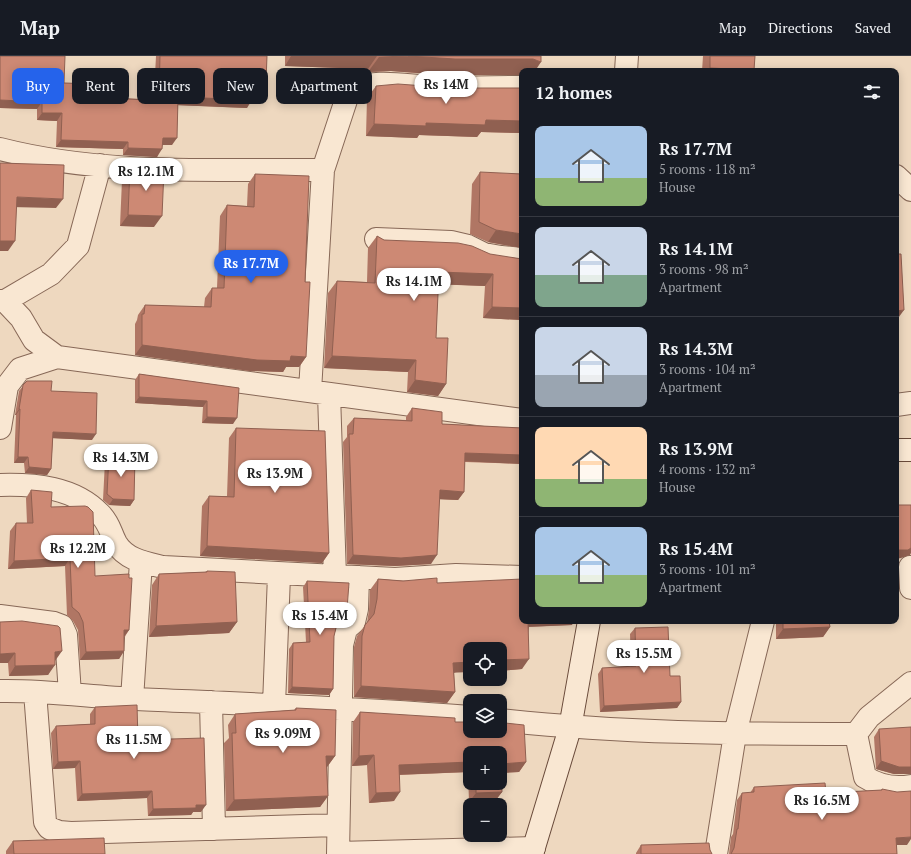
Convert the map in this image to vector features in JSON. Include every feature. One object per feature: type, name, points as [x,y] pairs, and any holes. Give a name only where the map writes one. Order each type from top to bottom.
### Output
[{"type":"street","points":[[626,68],[627,56]]},
{"type":"street","points":[[335,577],[319,393],[323,170],[349,91],[360,85],[386,84],[461,88],[519,87]]},
{"type":"street","points":[[0,148],[64,162],[100,164],[128,168],[323,170]]},
{"type":"street","points":[[57,357],[34,340],[21,318],[3,301],[52,274],[78,246],[100,164]]},
{"type":"street","points":[[899,179],[911,190]]},
{"type":"street","points":[[376,240],[451,242],[468,246],[484,254],[519,259]]},
{"type":"street","points":[[0,428],[7,386],[20,369],[57,357],[519,420]]},
{"type":"street","points":[[899,405],[911,403]]},
{"type":"street","points":[[899,450],[911,450]]},
{"type":"street","points":[[0,485],[42,485],[65,492],[84,501],[100,513],[111,527],[116,543],[127,555],[141,562],[164,567],[280,575],[395,579],[456,575],[519,578]]},
{"type":"street","points":[[132,699],[141,562]]},
{"type":"street","points":[[274,705],[280,575]]},
{"type":"street","points":[[358,577],[357,609],[354,622],[346,629],[342,645],[338,854],[533,851],[570,728],[588,624]]},
{"type":"street","points":[[0,616],[54,623],[62,626],[66,635],[70,694]]},
{"type":"street","points":[[716,854],[735,734],[762,624]]},
{"type":"street","points":[[911,683],[869,717],[856,734],[865,776],[878,785],[911,786]]},
{"type":"street","points":[[0,692],[36,692],[132,699],[382,710],[463,716]]},
{"type":"street","points":[[36,692],[45,822],[49,828],[59,832],[71,832],[338,825]]},
{"type":"street","points":[[212,702],[214,829]]},
{"type":"street","points":[[507,721],[570,728],[735,734],[856,734]]},
{"type":"building","points":[[0,56],[65,56],[64,83],[64,68],[12,68],[12,101],[0,100]]},
{"type":"building","points":[[160,56],[267,56],[267,68],[213,68],[213,98],[205,98],[205,68],[160,68]]},
{"type":"building","points":[[408,56],[541,56],[541,62],[533,59],[455,59]]},
{"type":"building","points":[[710,56],[755,56],[754,68],[710,68]]},
{"type":"building","points":[[64,83],[72,83],[72,104],[129,104],[129,99],[137,99],[137,104],[178,104],[177,138],[163,138],[162,149],[128,148],[128,142],[61,140],[62,113],[42,113],[42,104],[64,104]]},
{"type":"building","points":[[398,84],[452,88],[519,88],[519,121],[486,120],[485,125],[426,123],[426,126],[374,124],[376,86]]},
{"type":"building","points":[[0,163],[64,165],[63,199],[17,197],[15,241],[0,241]]},
{"type":"building","points":[[130,168],[164,170],[162,216],[128,215]]},
{"type":"building","points":[[480,172],[519,174],[519,234],[496,230],[479,222]]},
{"type":"building","points":[[255,174],[309,176],[305,282],[310,282],[306,357],[291,356],[290,361],[257,360],[142,345],[142,314],[144,314],[145,305],[211,307],[212,288],[224,288],[227,205],[254,207]]},
{"type":"building","points":[[377,236],[384,240],[458,243],[472,246],[490,254],[519,259],[519,308],[492,307],[493,274],[439,272],[436,338],[448,338],[446,384],[415,380],[416,360],[332,356],[337,281],[375,283]]},
{"type":"building","points":[[899,254],[901,254],[904,310],[899,311]]},
{"type":"building","points":[[139,374],[239,388],[237,418],[207,417],[207,401],[139,397]]},
{"type":"building","points":[[27,381],[52,381],[51,391],[97,393],[96,434],[53,432],[51,469],[29,467],[28,457],[18,457],[19,409],[23,385]]},
{"type":"building","points":[[412,408],[442,412],[442,424],[519,428],[519,455],[465,453],[464,492],[440,490],[437,555],[401,558],[353,555],[349,434],[353,434],[354,418],[412,421]]},
{"type":"building","points":[[236,428],[325,431],[329,553],[207,546],[209,496],[234,497]]},
{"type":"building","points":[[109,455],[135,457],[134,500],[113,499],[107,494]]},
{"type":"building","points":[[31,490],[52,492],[51,507],[88,507],[93,512],[95,576],[129,574],[129,578],[132,578],[129,630],[124,630],[124,651],[86,652],[83,622],[79,613],[72,607],[70,558],[14,561],[16,523],[33,523]]},
{"type":"building","points":[[899,505],[911,505],[911,548],[908,550],[899,550]]},
{"type":"building","points":[[207,571],[235,572],[237,622],[156,626],[159,574]]},
{"type":"building","points":[[437,578],[437,583],[519,579],[519,624],[528,624],[529,659],[507,660],[507,642],[463,642],[463,662],[453,663],[455,692],[361,686],[362,636],[365,625],[374,614],[377,599],[378,579],[403,581]]},
{"type":"building","points":[[307,581],[349,583],[347,609],[338,620],[334,636],[333,689],[292,687],[293,643],[310,642]]},
{"type":"building","points":[[22,621],[58,626],[60,628],[62,651],[55,652],[55,665],[15,666],[15,653],[0,654],[0,622]]},
{"type":"building","points":[[783,624],[830,624],[830,627],[783,629]]},
{"type":"building","points":[[668,627],[670,676],[680,676],[681,702],[604,706],[602,668],[636,666],[635,628]]},
{"type":"building","points":[[137,705],[138,740],[204,738],[206,805],[196,805],[196,808],[153,809],[152,791],[82,794],[80,761],[58,762],[56,726],[95,724],[95,707]]},
{"type":"building","points":[[296,708],[336,710],[335,756],[326,756],[328,796],[234,800],[232,733],[236,733],[235,714],[296,710]]},
{"type":"building","points":[[360,712],[455,718],[455,722],[463,722],[463,738],[507,738],[507,723],[524,725],[526,762],[507,764],[507,746],[463,746],[463,762],[399,765],[400,792],[376,793],[374,755],[359,756]]},
{"type":"building","points":[[911,727],[911,767],[899,767],[881,761],[879,729]]},
{"type":"building","points":[[825,783],[826,793],[882,789],[897,792],[911,791],[911,837],[896,838],[897,854],[731,854],[734,848],[738,829],[742,793],[754,792],[754,787]]},
{"type":"building","points":[[476,790],[502,790],[502,792],[476,793]]},
{"type":"building","points":[[104,838],[105,854],[14,854],[13,841]]},
{"type":"building","points":[[709,843],[712,854],[641,854],[641,845]]}]
